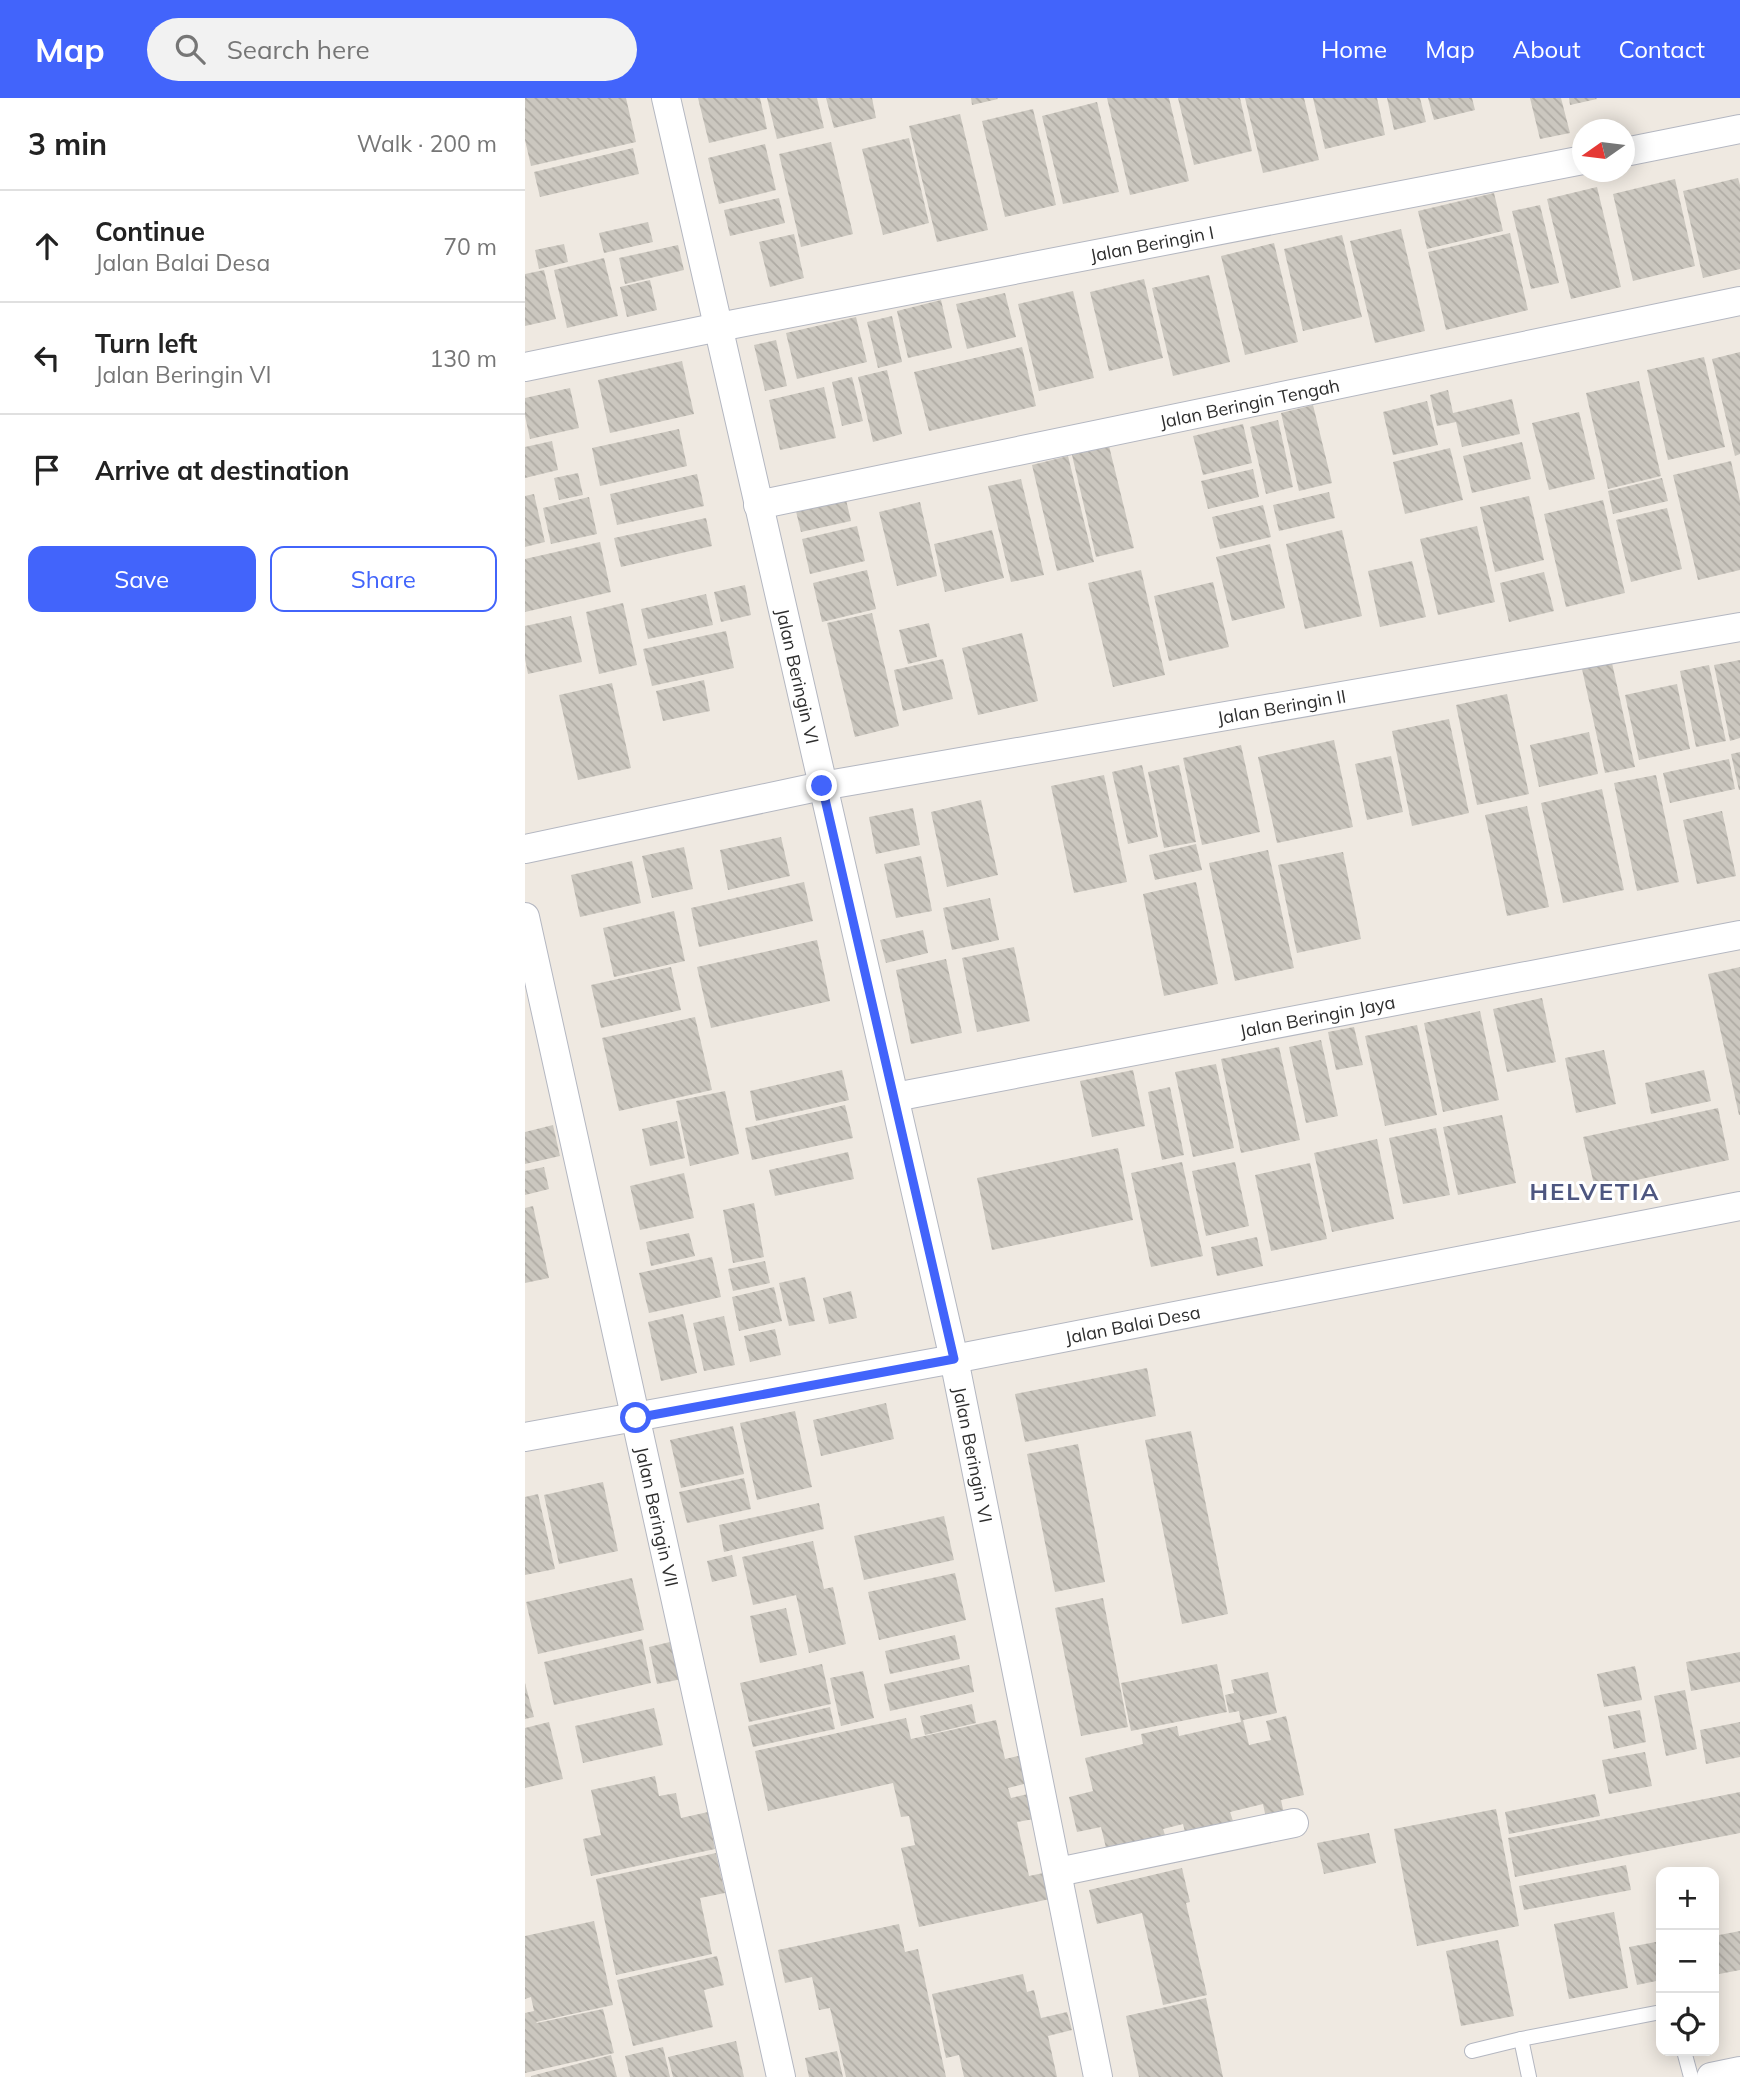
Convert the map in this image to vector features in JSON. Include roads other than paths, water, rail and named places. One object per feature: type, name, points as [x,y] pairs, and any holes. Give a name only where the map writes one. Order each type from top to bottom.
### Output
[{"type":"street","name":"Jalan Beringin VI","points":[[666,98],[954,1359],[1098,2077]]},
{"type":"street","points":[[1635,150],[1740,129]]},
{"type":"street","name":"Jalan Beringin I","points":[[525,367],[1572,162]]},
{"type":"street","name":"Jalan Beringin Tengah","points":[[758,505],[1740,301]]},
{"type":"street","name":"Jalan Beringin II","points":[[525,849],[822,786],[1740,627]]},
{"type":"street","name":"Jalan Beringin VII","points":[[525,917],[781,2077]]},
{"type":"street","name":"Jalan Beringin Jaya","points":[[895,1097],[1740,935]]},
{"type":"street","name":"Jalan Balai Desa","points":[[525,1437],[954,1359],[1740,1206]]},
{"type":"street","points":[[1058,1872],[1294,1823]]},
{"type":"street","points":[[1711,2077],[1740,2071]]},
{"type":"lane","points":[[1472,2051],[1656,2013]]},
{"type":"lane","points":[[1521,2039],[1529,2077]]},
{"type":"lane","points":[[1685,2056],[1691,2077]]},
{"type":"district","name":"HELVETIA","points":[[1595,1191]]}]
